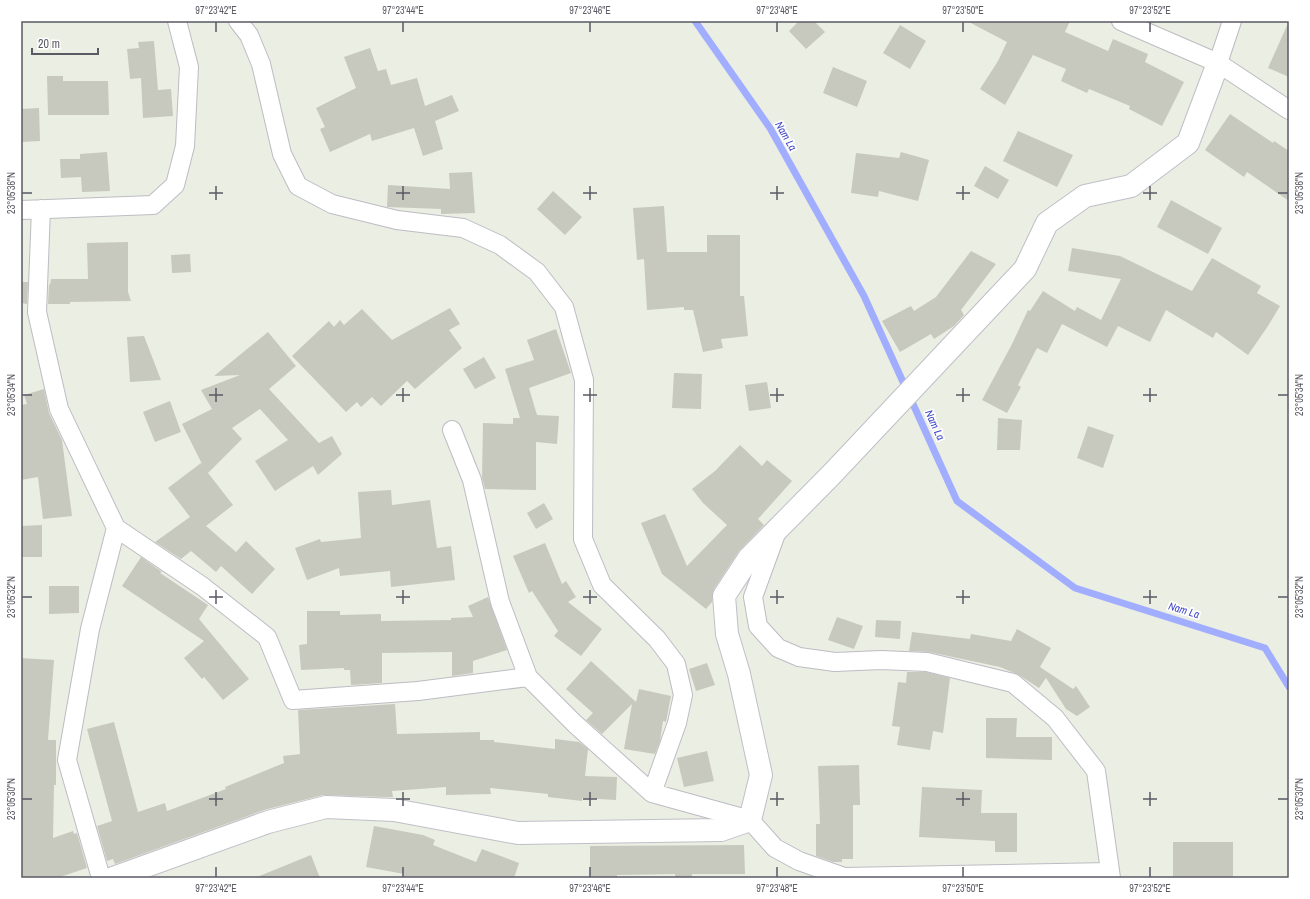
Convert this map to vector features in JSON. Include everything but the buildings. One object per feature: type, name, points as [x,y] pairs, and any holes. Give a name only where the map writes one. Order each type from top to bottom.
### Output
[{"type":"street","points":[[21,210],[153,205],[175,186],[185,146],[188,67],[176,21]]},
{"type":"street","points":[[238,21],[249,35],[261,64],[282,154],[298,186],[332,204],[397,220],[463,228],[500,246],[537,272],[564,306],[584,380],[583,539],[602,585],[657,639],[676,664],[683,695],[676,723],[652,793]]},
{"type":"street","points":[[1121,21],[1218,63],[1289,110]]},
{"type":"street","points":[[750,820],[761,775],[739,674],[727,634],[724,596],[749,558],[832,474],[1025,269],[1048,222],[1086,196],[1131,186],[1188,143],[1232,21]]},
{"type":"street","points":[[41,209],[37,312],[59,409],[116,528],[202,586],[267,637],[293,700],[418,691],[528,677]]},
{"type":"street","points":[[452,430],[472,480],[500,602],[528,677],[575,724],[652,793],[750,820],[775,848],[799,861],[844,877],[1110,875],[1096,771],[1055,718],[1013,683],[927,662],[881,660],[835,662],[799,657],[778,648],[758,626],[753,597],[778,529]]},
{"type":"street","points":[[101,878],[68,760],[90,629],[116,528]]},
{"type":"street","points":[[113,878],[268,822],[326,808],[394,810],[518,833],[721,830],[750,820]]},
{"type":"waterway","name":"Nam La","points":[[695,21],[770,128],[864,296],[957,501],[1075,588],[1265,648],[1289,687]]}]
